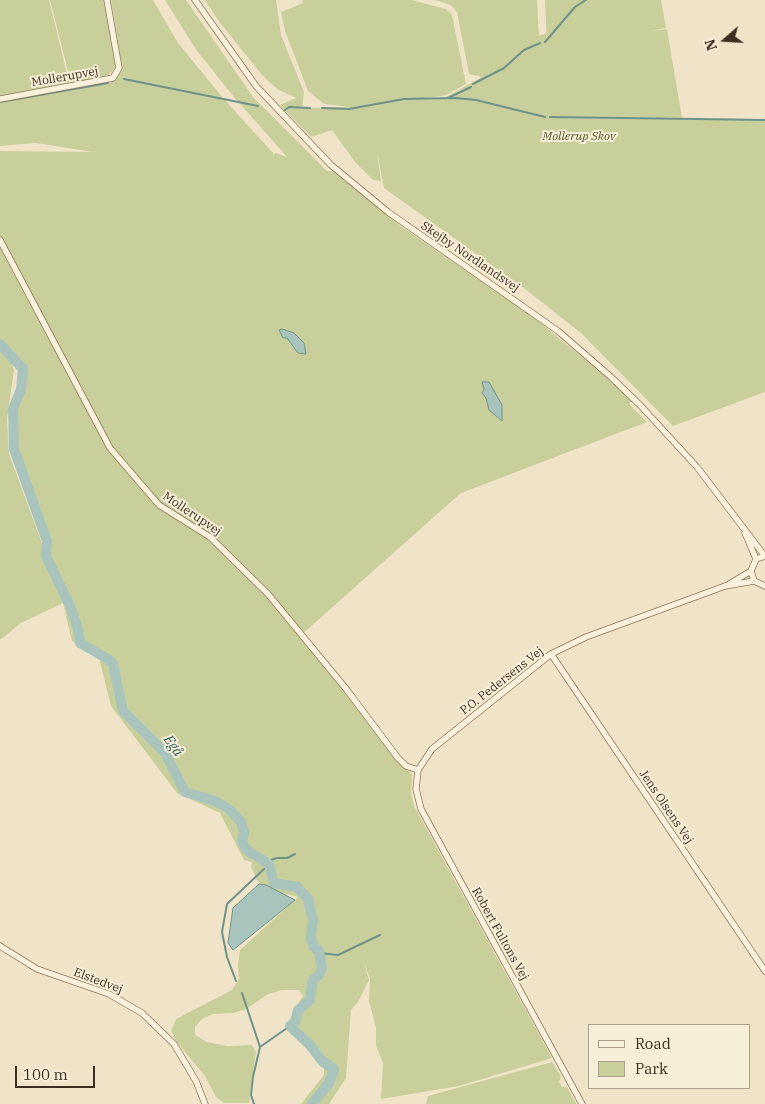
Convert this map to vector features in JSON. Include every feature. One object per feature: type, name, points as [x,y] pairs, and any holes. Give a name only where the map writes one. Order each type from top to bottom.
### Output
[{"type":"street","name":"Mollerupvej","points":[[0,99],[113,78],[119,68],[108,0]]},
{"type":"street","name":"Skejby Nordlandsvej","points":[[194,0],[256,86],[331,165],[388,212],[526,307],[591,359],[640,405],[671,438],[741,524],[764,556]]},
{"type":"street","name":"Mollerupvej","points":[[0,240],[110,448],[159,505],[210,537],[268,594],[347,690],[398,758],[406,766],[418,770]]},
{"type":"street","name":"Skejby Nordlandsvej","points":[[741,524],[756,559]]},
{"type":"street","points":[[764,556],[756,559],[751,571],[754,581],[765,587]]},
{"type":"street","name":"P.O. Pedersens Vej","points":[[418,770],[432,749],[551,654],[586,637],[725,586],[751,571]]},
{"type":"street","name":"P.O. Pedersens Vej","points":[[725,586],[754,581]]},
{"type":"street","name":"Jens Olsens Vej","points":[[551,654],[765,971]]},
{"type":"street","name":"Robert Fultons Vej","points":[[418,770],[416,789],[420,809],[582,1104]]},
{"type":"street","name":"Elstedvej","points":[[0,946],[38,969],[108,994],[142,1013],[174,1044],[193,1074],[205,1104]]},
{"type":"green space","points":[[0,0],[49,0],[69,82],[0,97]]},
{"type":"green space","points":[[50,0],[105,0],[116,66],[109,75],[71,83]]},
{"type":"green space","points":[[111,0],[153,0],[178,43],[223,98],[273,155],[276,153],[287,157],[234,97],[197,51],[165,0],[186,0],[253,97],[327,171],[334,172],[402,227],[532,316],[606,377],[632,401],[629,404],[647,422],[461,493],[301,635],[402,765],[412,774],[411,793],[414,806],[552,1058],[459,1086],[381,1099],[383,1063],[376,1046],[376,1028],[369,1001],[370,979],[364,962],[369,980],[358,1002],[351,1010],[346,1078],[329,1104],[301,1104],[324,1075],[324,1069],[292,1021],[295,1008],[303,996],[299,990],[282,990],[268,994],[246,1009],[233,1013],[213,1014],[202,1019],[195,1027],[195,1035],[207,1042],[227,1046],[252,1045],[256,1052],[249,1103],[224,1103],[216,1097],[205,1076],[176,1041],[171,1031],[176,1019],[232,990],[239,979],[240,950],[298,897],[267,889],[257,880],[251,867],[252,862],[244,860],[220,813],[177,793],[111,706],[99,658],[72,641],[63,603],[21,623],[0,640],[0,349],[9,357],[14,370],[7,419],[9,454],[46,554],[47,541],[13,443],[13,409],[21,389],[23,369],[0,344],[0,151],[93,152],[36,143],[0,146],[0,103],[113,80],[122,67]]},
{"type":"green space","name":"Mollerup Skov","points":[[205,0],[276,0],[281,35],[304,92],[302,108],[351,107],[324,104],[308,91],[285,31],[281,12],[303,3],[302,0],[412,0],[446,9],[452,15],[466,84],[446,95],[422,99],[444,98],[482,77],[469,74],[457,12],[451,5],[435,0],[537,0],[539,36],[546,33],[547,46],[545,0],[661,0],[666,28],[650,31],[667,29],[682,118],[765,119],[765,392],[673,426],[581,333],[525,289],[384,188],[377,152],[381,181],[373,180],[355,162],[332,130],[311,137],[280,105],[296,98],[277,89],[262,75],[218,20]]},
{"type":"green space","points":[[552,1062],[561,1076],[559,1082],[562,1087],[567,1087],[576,1104],[426,1104],[428,1096]]},
{"type":"water","points":[[282,329],[294,333],[304,343],[306,354],[298,353],[287,338],[283,338],[279,330]]},
{"type":"water","points":[[482,382],[489,382],[502,405],[502,421],[489,410],[486,398],[482,393],[484,389]]},
{"type":"water","points":[[259,884],[266,885],[295,900],[233,950],[228,943],[233,908]]},
{"type":"waterway","points":[[545,42],[575,7],[586,0]]},
{"type":"waterway","points":[[473,84],[504,68],[524,50],[540,43]]},
{"type":"waterway","points":[[124,79],[258,106]]},
{"type":"waterway","points":[[0,102],[108,83]]},
{"type":"waterway","points":[[448,98],[471,87]]},
{"type":"waterway","points":[[322,108],[349,109],[404,99],[456,98],[476,100],[545,117]]},
{"type":"waterway","points":[[285,110],[289,107],[310,108]]},
{"type":"waterway","points":[[550,117],[765,120]]},
{"type":"waterway","name":"Egå","points":[[0,344],[23,369],[21,389],[13,409],[14,449],[47,541],[46,556],[70,606],[78,629],[80,643],[108,659],[113,664],[123,711],[165,753],[185,792],[215,801],[229,809],[241,822],[244,833],[242,842],[248,851],[269,864],[274,883],[297,887],[308,899],[313,920],[311,939],[314,947],[319,951],[322,969],[318,976],[313,979],[310,1000],[298,1010],[295,1022],[290,1026],[310,1045],[322,1061],[334,1069],[329,1083],[312,1104]]},
{"type":"waterway","points":[[265,862],[277,858],[287,858],[295,854]]},
{"type":"waterway","points":[[236,981],[227,957],[222,932],[227,904],[264,869]]},
{"type":"waterway","points":[[320,953],[338,955],[380,935]]},
{"type":"waterway","points":[[242,993],[260,1047],[251,1095],[254,1104]]},
{"type":"waterway","points":[[260,1047],[290,1026]]}]
